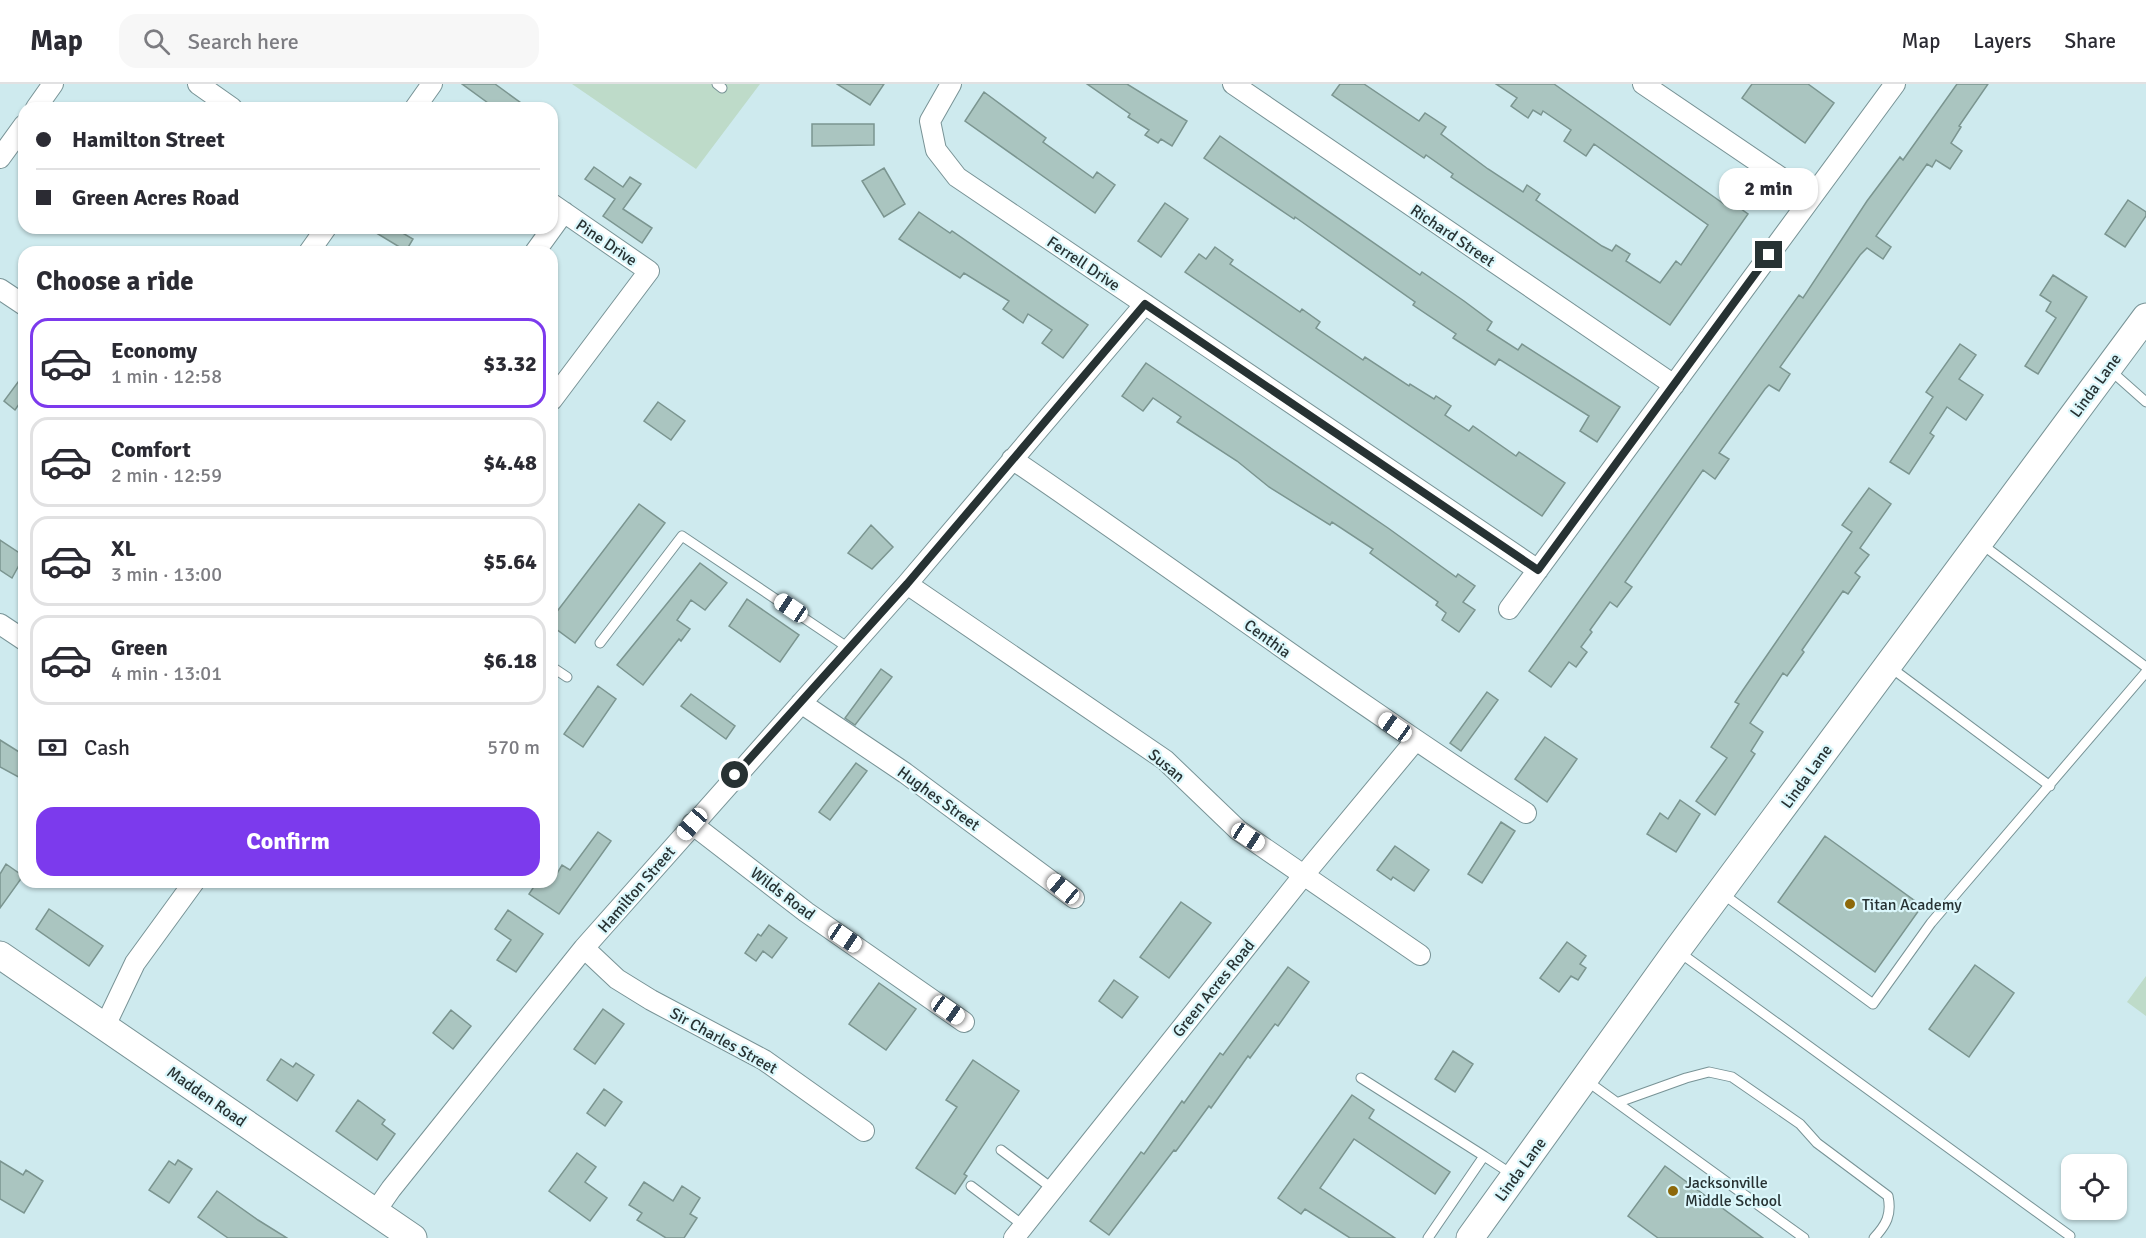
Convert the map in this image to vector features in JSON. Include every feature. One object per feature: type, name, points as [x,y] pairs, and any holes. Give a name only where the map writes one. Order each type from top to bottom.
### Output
[{"type":"street","points":[[40,102],[53,84]]},
{"type":"street","points":[[198,84],[224,102]]},
{"type":"street","points":[[419,102],[432,84]]},
{"type":"street","name":"Ferrell Drive","points":[[951,84],[930,121],[936,150],[957,177],[1538,570]]},
{"type":"street","name":"Richard Street","points":[[1233,84],[1674,385]]},
{"type":"street","points":[[1643,84],[1811,198]]},
{"type":"street","points":[[1509,609],[1895,84]]},
{"type":"street","points":[[0,158],[18,133]]},
{"type":"street","name":"Pine Drive","points":[[558,208],[649,271],[558,392]]},
{"type":"street","points":[[0,289],[18,301]]},
{"type":"street","name":"Hamilton Street","points":[[375,1212],[397,1181],[584,948],[907,584],[1145,304]]},
{"type":"street","name":"Linda Lane","points":[[1470,1238],[1677,950],[2146,317]]},
{"type":"street","name":"Centhia","points":[[1012,459],[1188,579],[1415,741],[1526,813]]},
{"type":"street","name":"Susan","points":[[907,584],[1165,760],[1238,830],[1420,955]]},
{"type":"street","points":[[0,624],[18,636]]},
{"type":"street","name":"Hughes Street","points":[[801,703],[914,779],[1074,898]]},
{"type":"street","name":"Green Acres Road","points":[[1019,1232],[1303,876],[1415,741]]},
{"type":"street","name":"Wilds Road","points":[[692,824],[806,912],[964,1022]]},
{"type":"street","points":[[105,1026],[135,963],[190,888]]},
{"type":"street","name":"Sir Charles Street","points":[[584,948],[617,979],[651,1000],[764,1060],[864,1131]]},
{"type":"street","name":"Madden Road","points":[[0,955],[413,1238]]},
{"type":"lane","points":[[2108,368],[2146,402]]},
{"type":"lane","points":[[600,642],[682,536],[849,649]]},
{"type":"lane","points":[[1720,892],[1873,1004],[1931,923],[2050,786],[2146,670],[1979,543]]},
{"type":"lane","points":[[1888,665],[2050,786]]},
{"type":"lane","points":[[558,671],[567,677]]},
{"type":"lane","points":[[1677,950],[2071,1237]]},
{"type":"lane","points":[[1619,1102],[1709,1072],[1732,1077],[1800,1124],[1817,1143],[1888,1196],[1890,1208],[1886,1225],[1874,1238]]},
{"type":"lane","points":[[1361,1078],[1515,1176]]},
{"type":"lane","points":[[1585,1080],[1619,1102],[1804,1238]]},
{"type":"lane","points":[[1001,1150],[1053,1189]]},
{"type":"lane","points":[[1428,1238],[1484,1156]]},
{"type":"lane","points":[[971,1186],[1019,1232]]},
{"type":"green space","points":[[572,84],[760,84],[696,169]]},
{"type":"green space","points":[[2146,976],[2146,1016],[2127,1002]]},
{"type":"building","points":[[462,84],[495,84],[520,102],[487,102]]},
{"type":"building","points":[[837,84],[884,84],[870,105]]},
{"type":"building","points":[[1087,84],[1127,84],[1187,121],[1172,146],[1161,139],[1158,143],[1145,135],[1149,130],[1128,117],[1130,114]]},
{"type":"building","points":[[1340,84],[1364,84],[1419,121],[1425,113],[1446,127],[1441,134],[1488,169],[1523,192],[1527,185],[1540,194],[1536,200],[1602,246],[1612,251],[1616,245],[1630,254],[1626,261],[1660,283],[1676,261],[1681,265],[1708,225],[1594,144],[1586,156],[1564,141],[1571,130],[1543,111],[1541,115],[1533,110],[1528,118],[1511,106],[1517,98],[1496,84],[1554,84],[1724,204],[1727,199],[1748,214],[1670,325],[1451,177],[1453,174],[1426,155],[1424,158],[1332,95]]},
{"type":"building","points":[[1752,84],[1808,84],[1834,103],[1805,143],[1742,98]]},
{"type":"building","points":[[1957,84],[1988,84],[1959,126],[1961,127],[1951,143],[1962,151],[1950,169],[1936,160],[1932,167],[1927,164],[1876,236],[1891,247],[1883,259],[1867,248],[1860,255],[1780,367],[1790,374],[1779,391],[1769,385],[1765,389],[1719,453],[1729,459],[1715,479],[1703,470],[1625,582],[1632,587],[1617,607],[1610,602],[1590,630],[1592,632],[1581,647],[1587,652],[1576,667],[1569,662],[1551,687],[1529,671],[1799,295],[1803,298],[1867,201],[1900,157],[1903,160]]},
{"type":"building","points":[[984,92],[1046,138],[1043,142],[1093,178],[1097,172],[1115,185],[1095,213],[965,121]]},
{"type":"building","points":[[812,124],[874,124],[874,145],[812,146]]},
{"type":"building","points":[[1220,136],[1420,275],[1422,272],[1464,301],[1492,322],[1487,330],[1518,350],[1522,344],[1620,407],[1597,442],[1580,431],[1589,416],[1499,359],[1495,365],[1453,338],[1456,334],[1413,305],[1415,302],[1295,217],[1294,219],[1204,158]]},
{"type":"building","points":[[594,167],[623,187],[630,177],[641,184],[623,209],[652,228],[642,243],[603,216],[615,199],[585,179]]},
{"type":"building","points":[[884,168],[905,204],[884,217],[862,181]]},
{"type":"building","points":[[2128,200],[2146,212],[2146,216],[2125,247],[2105,234]]},
{"type":"building","points":[[1165,203],[1188,219],[1161,257],[1138,241]]},
{"type":"building","points":[[919,212],[950,233],[952,231],[1088,325],[1063,358],[1042,343],[1052,330],[1028,314],[1023,323],[1003,309],[1009,301],[964,273],[960,278],[899,239]]},
{"type":"building","points":[[378,234],[404,234],[413,239],[409,246],[398,246]]},
{"type":"building","points":[[1215,247],[1233,260],[1230,264],[1300,312],[1302,309],[1320,322],[1316,328],[1363,360],[1365,357],[1409,386],[1410,384],[1434,399],[1436,396],[1451,406],[1445,415],[1469,431],[1473,426],[1516,456],[1519,452],[1565,483],[1542,516],[1185,272],[1199,254],[1206,259]]},
{"type":"building","points":[[2053,275],[2087,297],[2038,374],[2025,366],[2056,318],[2046,311],[2051,302],[2040,295]]},
{"type":"building","points":[[1960,344],[1976,355],[1959,379],[1983,395],[1966,420],[1947,407],[1930,433],[1934,436],[1909,474],[1890,462],[1933,397],[1926,392]]},
{"type":"building","points":[[1146,363],[1456,577],[1458,574],[1475,586],[1463,602],[1475,610],[1459,632],[1442,620],[1446,613],[1436,605],[1438,602],[1370,553],[1373,549],[1332,522],[1330,525],[1269,487],[1237,461],[1177,422],[1181,417],[1153,398],[1143,411],[1122,396]]},
{"type":"building","points":[[18,382],[18,406],[15,410],[4,401]]},
{"type":"building","points":[[658,402],[685,421],[671,440],[644,421]]},
{"type":"building","points":[[1869,488],[1891,504],[1860,548],[1869,555],[1855,573],[1860,577],[1848,594],[1843,591],[1802,650],[1804,652],[1787,676],[1783,673],[1750,723],[1763,732],[1751,751],[1755,754],[1715,815],[1696,801],[1727,758],[1711,747],[1739,704],[1735,702],[1852,532],[1842,525]]},
{"type":"building","points":[[639,504],[665,523],[575,643],[558,630],[558,610]]},
{"type":"building","points":[[871,525],[893,547],[872,569],[848,553]]},
{"type":"building","points":[[0,540],[18,552],[18,567],[12,578],[0,570]]},
{"type":"building","points":[[700,563],[727,583],[705,610],[691,600],[677,620],[690,629],[681,641],[679,639],[643,685],[617,665]]},
{"type":"building","points":[[747,599],[799,635],[780,662],[729,626]]},
{"type":"building","points":[[881,669],[892,677],[855,725],[845,718]]},
{"type":"building","points":[[598,686],[616,699],[583,747],[564,734]]},
{"type":"building","points":[[1487,692],[1498,700],[1461,751],[1450,743]]},
{"type":"building","points":[[691,694],[735,726],[726,739],[681,706]]},
{"type":"building","points":[[1545,737],[1577,759],[1547,802],[1515,779]]},
{"type":"building","points":[[0,740],[18,751],[18,777],[0,767]]},
{"type":"building","points":[[856,763],[867,771],[830,820],[819,812]]},
{"type":"building","points":[[1680,800],[1700,814],[1676,852],[1647,834],[1660,813],[1668,819]]},
{"type":"building","points":[[1501,822],[1515,831],[1482,883],[1468,874]]},
{"type":"building","points":[[598,832],[611,841],[559,914],[529,894],[533,888],[558,888],[558,872],[562,865],[570,870]]},
{"type":"building","name":"Titan Academy","points":[[1825,836],[1922,906],[1875,972],[1778,902]]},
{"type":"building","points":[[1395,846],[1429,870],[1414,891],[1393,877],[1391,880],[1377,870]]},
{"type":"building","points":[[6,864],[18,872],[18,883],[0,908],[0,874]]},
{"type":"building","points":[[1181,902],[1211,923],[1169,978],[1140,957]]},
{"type":"building","points":[[49,909],[103,946],[89,966],[36,929]]},
{"type":"building","points":[[508,910],[543,934],[516,972],[497,960],[511,940],[495,929]]},
{"type":"building","points":[[769,925],[787,938],[772,958],[763,951],[756,961],[745,953],[758,934],[761,936]]},
{"type":"building","points":[[1567,942],[1586,956],[1580,964],[1586,968],[1578,980],[1571,976],[1559,992],[1540,978]]},
{"type":"building","points":[[1975,965],[2014,993],[1969,1057],[1929,1029]]},
{"type":"building","points":[[1288,967],[1309,982],[1278,1026],[1275,1024],[1250,1058],[1248,1056],[1211,1108],[1209,1106],[1109,1235],[1090,1221],[1141,1152],[1144,1154],[1182,1101],[1184,1103],[1220,1053],[1223,1055]]},
{"type":"building","points":[[1114,980],[1138,997],[1122,1018],[1099,1001]]},
{"type":"building","points":[[879,983],[916,1009],[886,1050],[849,1024]]},
{"type":"building","points":[[603,1009],[624,1024],[595,1064],[574,1049]]},
{"type":"building","points":[[451,1010],[471,1026],[453,1049],[433,1033]]},
{"type":"building","points":[[1453,1051],[1473,1064],[1455,1092],[1435,1079]]},
{"type":"building","points":[[281,1059],[293,1067],[296,1063],[314,1075],[297,1101],[267,1080]]},
{"type":"building","points":[[973,1060],[1019,1091],[964,1174],[967,1176],[955,1194],[916,1168],[957,1107],[946,1100]]},
{"type":"building","points":[[604,1089],[622,1102],[605,1126],[587,1113]]},
{"type":"building","points":[[1352,1095],[1374,1110],[1369,1118],[1450,1172],[1435,1194],[1354,1139],[1320,1188],[1395,1238],[1350,1238],[1305,1209],[1301,1214],[1278,1198]]},
{"type":"building","points":[[358,1100],[385,1120],[382,1124],[395,1134],[377,1160],[336,1131]]},
{"type":"building","points":[[577,1153],[596,1167],[585,1182],[607,1198],[590,1221],[549,1191]]},
{"type":"building","points":[[178,1160],[192,1169],[169,1203],[149,1190],[169,1161],[175,1165]]},
{"type":"building","points":[[0,1161],[23,1175],[26,1170],[43,1181],[24,1213],[0,1199]]},
{"type":"building","name":"Jacksonville Middle School","points":[[1665,1166],[1763,1238],[1658,1238],[1628,1216]]},
{"type":"building","points":[[644,1182],[673,1201],[682,1186],[700,1198],[690,1214],[697,1218],[684,1238],[666,1238],[637,1220],[642,1213],[629,1205]]},
{"type":"building","points":[[217,1191],[287,1238],[228,1238],[198,1217]]},
{"type":"place","name":"Titan Academy","points":[[1850,904]]},
{"type":"place","name":"Jacksonville Middle School","points":[[1673,1191]]},
{"type":"route","points":[[735,775],[907,584],[1145,304],[1538,570],[1769,255]]}]
